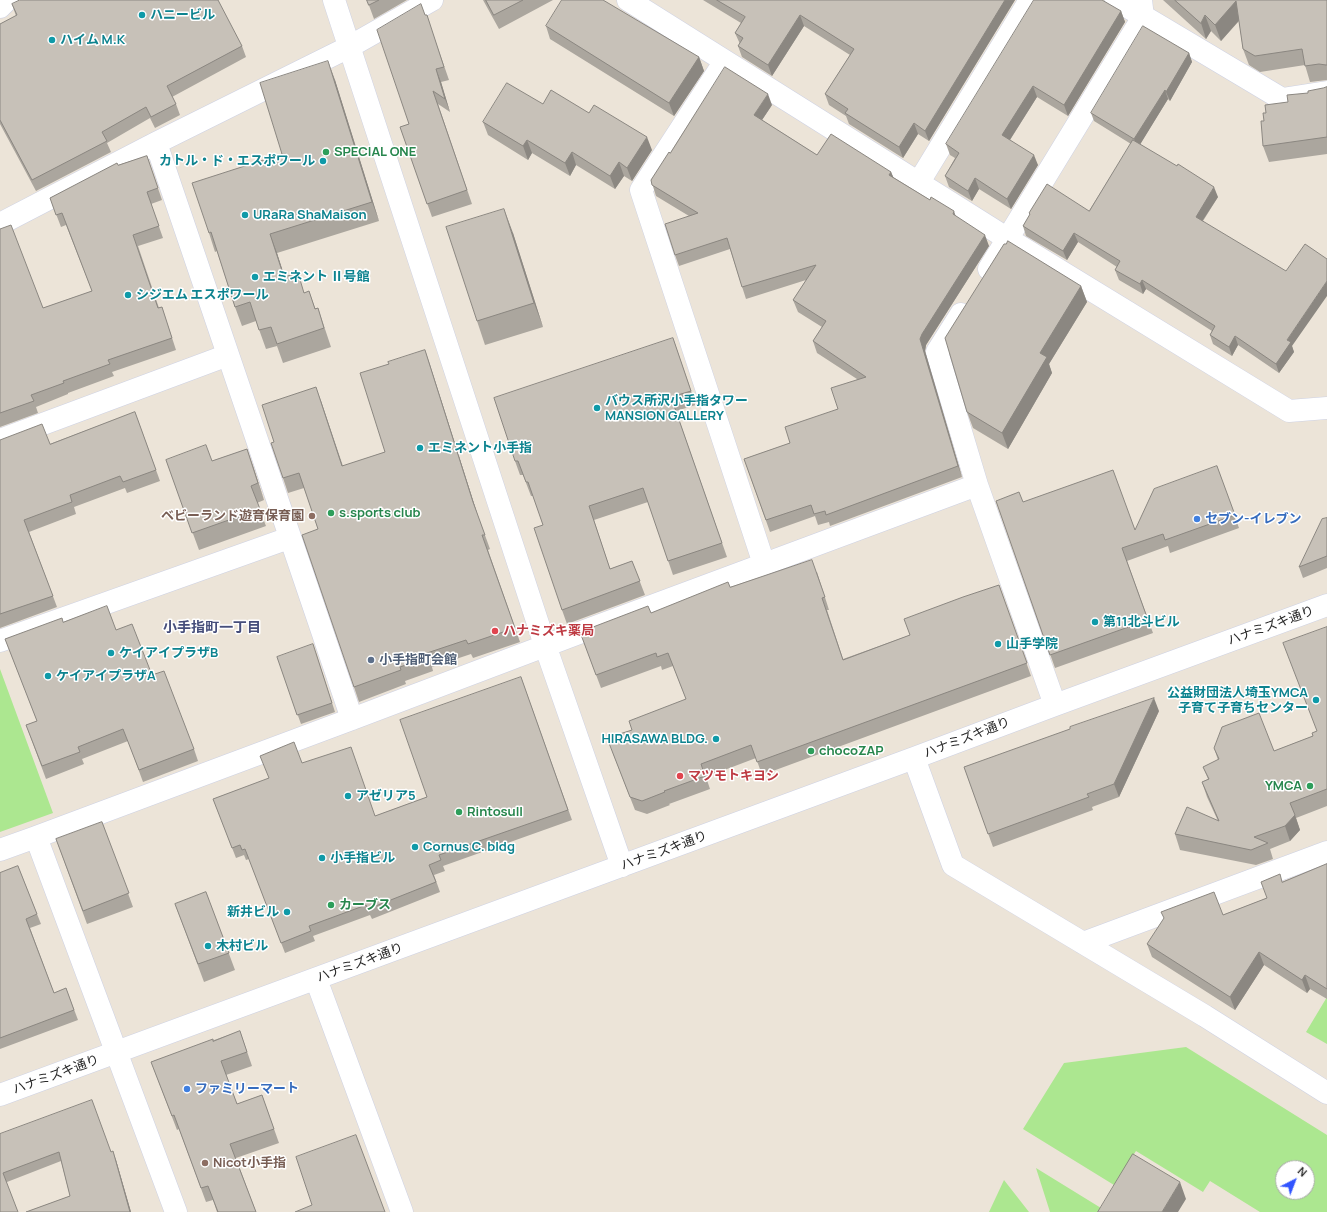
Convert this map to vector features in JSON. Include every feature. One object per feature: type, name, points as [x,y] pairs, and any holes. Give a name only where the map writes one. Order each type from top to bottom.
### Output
[{"type":"street","points":[[0,7],[6,0]]},
{"type":"street","points":[[334,0],[545,645],[622,866]]},
{"type":"street","points":[[0,224],[156,143],[349,47],[432,0]]},
{"type":"street","points":[[628,0],[1008,239],[1289,411],[1327,408]]},
{"type":"street","points":[[919,182],[1030,0]]},
{"type":"street","points":[[1116,0],[1142,8],[1282,99],[1327,92]]},
{"type":"street","points":[[1055,705],[977,485],[937,352],[1008,239],[1142,8]]},
{"type":"street","points":[[725,61],[642,190],[764,564]]},
{"type":"street","points":[[156,143],[352,720]]},
{"type":"street","points":[[0,440],[228,355]]},
{"type":"street","points":[[0,850],[352,720],[545,645],[977,485]]},
{"type":"street","points":[[1,649],[289,538]]},
{"type":"street","name":"ハナミズキ通り","points":[[0,1095],[1327,605]]},
{"type":"street","points":[[914,758],[953,865],[1205,1016],[1327,1093]]},
{"type":"street","points":[[36,837],[176,1212]]},
{"type":"street","points":[[1083,943],[1327,852]]},
{"type":"street","points":[[316,979],[402,1212]]},
{"type":"green space","points":[[0,669],[53,813],[0,832]]},
{"type":"green space","points":[[1327,997],[1327,1044],[1306,1032]]},
{"type":"green space","points":[[1186,1047],[1327,1135],[1327,1212],[1260,1212],[1210,1181],[1203,1192],[1136,1151],[1114,1185],[1023,1129],[1064,1063]]},
{"type":"green space","points":[[1036,1168],[1101,1208],[1098,1212],[1050,1212]]},
{"type":"green space","points":[[1004,1180],[1029,1212],[989,1212]]},
{"type":"building","points":[[20,0],[218,0],[242,46],[167,86],[176,104],[151,117],[146,107],[102,132],[107,141],[32,180],[0,120],[0,24],[17,15],[12,4]]},
{"type":"building","points":[[367,0],[379,0],[369,5]]},
{"type":"building","points":[[486,0],[523,0],[494,15]]},
{"type":"building","points":[[562,0],[603,0],[699,57],[669,103],[546,26]]},
{"type":"building","points":[[717,0],[1005,0],[925,131],[914,123],[899,147],[845,113],[848,109],[825,94],[854,49],[800,15],[768,65],[738,46],[743,38],[735,33],[745,17]]},
{"type":"building","points":[[1034,0],[1102,0],[1121,11],[1064,105],[1033,86],[1002,135],[1034,155],[1007,199],[975,178],[968,191],[945,176],[959,153],[946,144]]},
{"type":"building","points":[[1175,0],[1327,0],[1327,65],[1319,64],[1305,66],[1302,49],[1255,56],[1243,49],[1236,1],[1215,25],[1205,15],[1201,23]]},
{"type":"building","points":[[421,4],[425,15],[427,15],[444,67],[436,69],[445,99],[433,91],[467,190],[427,204],[400,127],[409,124],[377,30]]},
{"type":"building","points":[[1143,26],[1189,53],[1166,92],[1165,90],[1134,139],[1091,113]]},
{"type":"building","points":[[328,61],[372,202],[270,234],[284,277],[298,273],[304,293],[309,291],[315,309],[318,308],[324,328],[277,344],[271,327],[259,330],[250,302],[235,307],[211,232],[209,233],[192,183],[282,154],[260,83]]},
{"type":"building","points":[[725,67],[768,94],[754,115],[817,155],[831,134],[891,172],[889,175],[930,200],[931,197],[954,211],[953,214],[985,235],[920,339],[958,466],[826,515],[825,511],[814,514],[811,505],[766,520],[744,459],[790,443],[785,427],[838,409],[831,388],[866,377],[813,341],[826,321],[793,300],[816,265],[742,287],[727,238],[675,255],[665,224],[698,213],[652,185],[651,180]]},
{"type":"building","points":[[507,83],[543,104],[551,90],[589,113],[594,105],[647,137],[627,168],[619,162],[610,176],[572,152],[565,163],[527,140],[523,146],[483,122]]},
{"type":"building","points":[[1327,87],[1327,137],[1263,146],[1261,121],[1264,121],[1263,113],[1266,113],[1265,105],[1288,102],[1287,95],[1308,93],[1308,91]]},
{"type":"building","points":[[1133,140],[1177,166],[1178,164],[1214,187],[1196,217],[1286,271],[1305,244],[1327,259],[1327,281],[1287,340],[1291,342],[1276,364],[1235,336],[1229,347],[1210,335],[1215,326],[1142,280],[1140,284],[1115,270],[1120,261],[1074,233],[1063,251],[1023,226],[1030,214],[1029,213],[1047,184],[1089,211]]},
{"type":"building","points":[[147,156],[158,188],[147,192],[159,226],[133,235],[158,308],[162,307],[172,338],[108,360],[110,364],[63,381],[64,383],[31,395],[34,401],[0,413],[0,229],[11,225],[43,308],[92,291],[62,213],[56,215],[50,198],[117,163],[118,165]]},
{"type":"building","points":[[504,209],[534,303],[477,321],[446,227]]},
{"type":"building","points":[[1008,241],[1081,286],[1040,353],[1047,357],[1002,433],[967,412],[945,338],[1004,244]]},
{"type":"building","points":[[673,338],[691,391],[671,397],[722,543],[668,561],[643,488],[589,506],[610,569],[632,561],[640,581],[562,610],[534,528],[543,525],[528,482],[526,482],[518,461],[515,461],[494,398]]},
{"type":"building","points":[[425,350],[473,502],[485,535],[482,535],[515,628],[468,644],[466,640],[427,653],[428,657],[400,667],[401,670],[354,687],[302,535],[318,529],[299,473],[283,478],[271,443],[274,442],[262,405],[316,387],[342,466],[385,452],[360,373]]},
{"type":"building","points":[[135,412],[156,470],[123,482],[120,476],[70,495],[72,502],[24,520],[53,596],[0,614],[0,440],[42,424],[50,444]]},
{"type":"building","points":[[206,445],[212,461],[247,449],[258,483],[251,486],[260,509],[192,533],[166,460]]},
{"type":"building","points":[[1217,466],[1235,515],[1165,540],[1163,534],[1122,548],[1148,620],[1050,655],[996,501],[1019,492],[1023,502],[1113,470],[1135,530],[1154,489]]},
{"type":"building","points":[[1327,518],[1327,556],[1299,567],[1322,519]]},
{"type":"building","points":[[812,560],[825,597],[822,598],[843,660],[910,635],[904,619],[999,585],[1027,663],[757,762],[751,745],[701,764],[705,776],[642,801],[630,797],[607,738],[632,730],[629,721],[686,699],[668,653],[657,657],[656,653],[596,675],[580,632],[648,606],[651,613],[728,582],[730,587]]},
{"type":"building","points":[[107,606],[116,630],[132,624],[152,675],[164,671],[194,749],[139,770],[123,729],[78,747],[80,752],[42,766],[26,725],[37,721],[5,639],[62,618],[63,622]]},
{"type":"building","points":[[1327,627],[1327,789],[1290,803],[1295,815],[1285,826],[1254,837],[1268,843],[1251,850],[1175,834],[1187,807],[1219,821],[1202,782],[1209,779],[1203,767],[1219,759],[1214,748],[1222,727],[1259,713],[1274,751],[1313,736],[1312,733],[1317,731],[1283,643]]},
{"type":"building","points":[[313,644],[332,703],[297,715],[277,657]]},
{"type":"building","points":[[521,677],[568,810],[439,855],[441,860],[429,865],[436,882],[368,909],[366,905],[309,926],[311,931],[281,943],[245,849],[242,850],[240,845],[232,848],[213,799],[269,778],[260,756],[294,742],[302,763],[351,747],[375,816],[427,797],[400,720]]},
{"type":"building","points":[[1154,698],[1114,784],[1087,794],[1089,797],[988,834],[964,767],[1070,729],[1070,727]]},
{"type":"building","points":[[102,822],[129,893],[83,911],[56,839]]},
{"type":"building","points":[[1327,864],[1327,989],[1305,975],[1302,980],[1259,952],[1230,997],[1147,944],[1164,918],[1161,912],[1214,892],[1223,915],[1267,898],[1261,882],[1280,874],[1282,882]]},
{"type":"building","points":[[18,866],[37,914],[26,919],[54,993],[66,988],[74,1010],[0,1038],[0,873]]},
{"type":"building","name":"木村ビル","points":[[206,892],[229,953],[198,964],[175,904]]},
{"type":"building","points":[[240,1031],[247,1052],[221,1061],[237,1104],[262,1095],[274,1129],[230,1144],[256,1212],[218,1212],[208,1186],[201,1188],[174,1115],[172,1116],[151,1062],[213,1039],[213,1041]]},
{"type":"building","points":[[92,1100],[111,1152],[113,1151],[130,1212],[26,1212],[70,1196],[59,1152],[3,1173],[18,1212],[0,1212],[0,1134]]},
{"type":"building","points":[[356,1135],[385,1212],[295,1212],[312,1205],[296,1157]]},
{"type":"building","points":[[1133,1154],[1180,1182],[1162,1212],[1098,1212]]},
{"type":"place","name":"ハニービル","points":[[142,15]]},
{"type":"place","name":"ハイム M.K","points":[[52,40]]},
{"type":"place","name":"SPECIAL ONE","points":[[326,152]]},
{"type":"place","name":"カトル・ド・エスポワール","points":[[323,161]]},
{"type":"place","name":"URaRa ShaMaison","points":[[245,215]]},
{"type":"place","name":"エミネント Ⅱ号館","points":[[255,277]]},
{"type":"place","name":"シジエム エスポワール","points":[[128,295]]},
{"type":"place","name":"バウス所沢小手指タワー MANSION GALLERY","points":[[597,408]]},
{"type":"place","name":"エミネント小手指","points":[[420,448]]},
{"type":"place","name":"s.sports club","points":[[331,513]]},
{"type":"place","name":"ベビーランド遊育保育園","points":[[312,516]]},
{"type":"place","name":"セブン-イレブン","points":[[1197,519]]},
{"type":"place","name":"第11北斗ビル","points":[[1095,622]]},
{"type":"place","name":"ハナミズキ薬局","points":[[495,631]]},
{"type":"place","name":"山手学院","points":[[998,644]]},
{"type":"place","name":"ケイアイプラザB","points":[[111,653]]},
{"type":"place","name":"小手指町会館","points":[[371,660]]},
{"type":"place","name":"ケイアイプラザA","points":[[48,676]]},
{"type":"place","name":"公益財団法人埼玉YMCA 子育て子育ちセンター","points":[[1316,700]]},
{"type":"place","name":"HIRASAWA BLDG.","points":[[716,739]]},
{"type":"place","name":"chocoZAP","points":[[811,751]]},
{"type":"place","name":"マツモトキヨシ","points":[[680,776]]},
{"type":"place","name":"YMCA","points":[[1310,786]]},
{"type":"place","name":"アゼリア5","points":[[348,796]]},
{"type":"place","name":"Rintosull","points":[[459,812]]},
{"type":"place","name":"Cornus C. bldg","points":[[415,847]]},
{"type":"place","name":"小手指ビル","points":[[322,858]]},
{"type":"place","name":"カーブス","points":[[331,905]]},
{"type":"place","name":"新井ビル","points":[[287,912]]},
{"type":"place","name":"木村ビル","points":[[208,946]]},
{"type":"place","name":"ファミリーマート","points":[[187,1089]]},
{"type":"place","name":"Nicot小手指","points":[[205,1163]]},
{"type":"district","name":"小手指町一丁目","points":[[212,628]]}]
